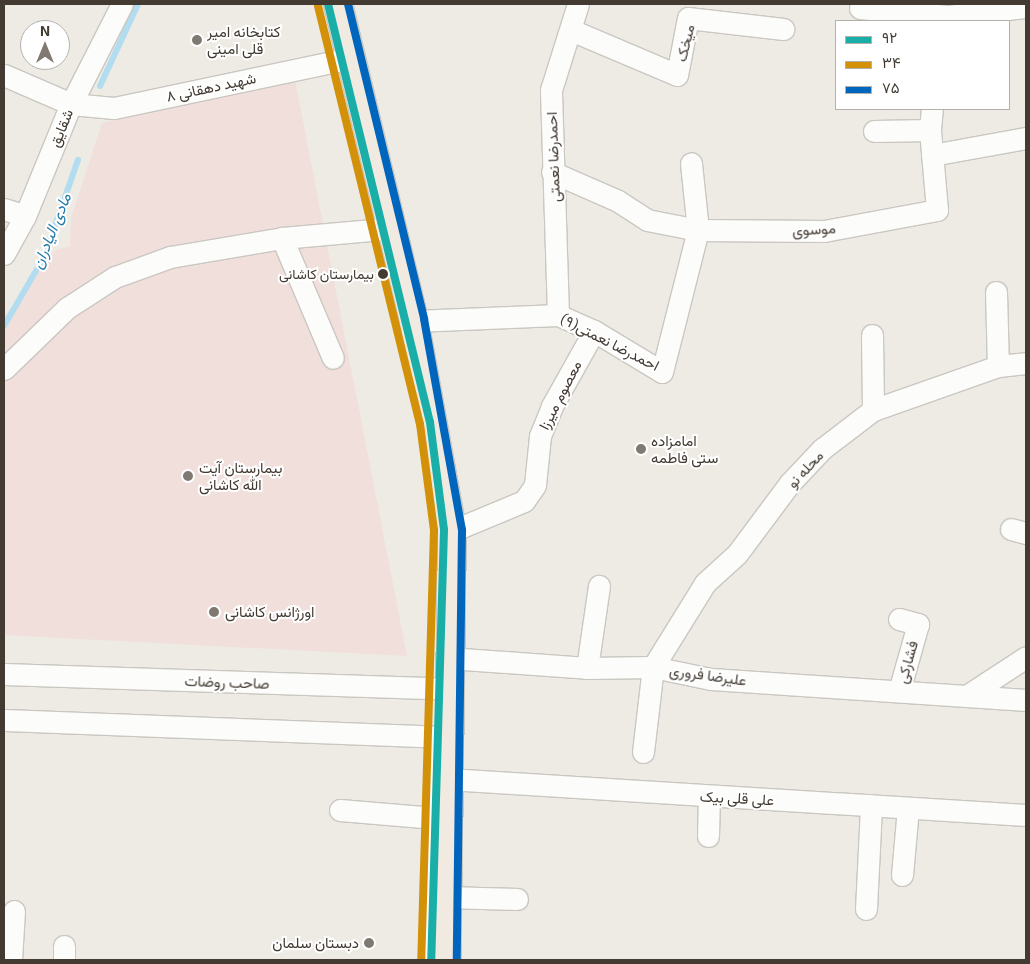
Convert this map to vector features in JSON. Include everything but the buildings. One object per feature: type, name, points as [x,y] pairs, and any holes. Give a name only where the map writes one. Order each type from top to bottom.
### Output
[{"type":"main road","points":[[338,4],[346,59],[388,228],[414,321],[452,531],[449,658],[445,689],[443,736],[448,779],[440,819],[446,897],[447,960]]},
{"type":"street","name":"شقایق","points":[[4,254],[25,216],[71,104],[122,4]]},
{"type":"street","points":[[328,4],[346,59]]},
{"type":"street","name":"احمدرضا نعمتی","points":[[558,314],[552,172],[551,90],[578,4]]},
{"type":"street","points":[[860,8],[947,18],[1026,7]]},
{"type":"street","name":"میخک","points":[[571,30],[677,74],[688,18],[783,29]]},
{"type":"street","name":"شهید دهقانی ۸","points":[[4,75],[71,104],[114,108],[346,59]]},
{"type":"street","points":[[874,131],[931,119],[932,156],[1026,138]]},
{"type":"street","name":"موسوی","points":[[552,172],[618,201],[647,220],[698,230],[824,231],[937,210],[932,156]]},
{"type":"street","points":[[690,163],[698,230]]},
{"type":"street","points":[[4,209],[25,216]]},
{"type":"street","points":[[4,369],[67,308],[115,277],[170,257],[282,238],[388,228],[430,422],[444,530],[445,689]]},
{"type":"street","name":"احمدرضا نعمتی(۹)","points":[[414,321],[558,314],[594,332],[662,372],[698,230]]},
{"type":"street","points":[[282,238],[333,358]]},
{"type":"street","points":[[996,292],[998,366]]},
{"type":"street","name":"معصوم میرزا","points":[[452,531],[524,501],[535,485],[540,436],[552,406],[594,332]]},
{"type":"street","points":[[872,335],[873,410]]},
{"type":"street","name":"محله نو","points":[[653,667],[706,583],[736,554],[790,483],[822,449],[873,410],[998,366],[1026,363]]},
{"type":"street","points":[[587,668],[599,586]]},
{"type":"street","name":"فشارکی","points":[[899,619],[918,624],[899,691]]},
{"type":"street","points":[[968,695],[1026,657]]},
{"type":"street","name":"علیرضا فروری","points":[[449,658],[587,668],[653,667],[711,679],[1026,700]]},
{"type":"street","points":[[643,752],[653,667]]},
{"type":"street","name":"صاحب روضات","points":[[4,674],[445,689]]},
{"type":"street","points":[[4,720],[443,736],[431,960]]},
{"type":"street","name":"علی قلی بیک","points":[[448,779],[1026,815]]},
{"type":"street","points":[[708,836],[709,796]]},
{"type":"street","points":[[866,909],[871,805]]},
{"type":"street","points":[[902,875],[908,808]]},
{"type":"street","points":[[340,810],[440,819]]},
{"type":"street","points":[[446,897],[517,899]]},
{"type":"street","points":[[11,960],[14,911]]},
{"type":"shaded area","name":"بیمارستان آیت الله کاشانی","points":[[295,80],[407,656],[4,635],[4,317],[56,250],[70,246],[71,218],[102,123]]},
{"type":"waterway","name":"مادی الیادران","points":[[100,86],[138,4]]},
{"type":"waterway","name":"مادی الیادران","points":[[4,326],[44,257],[78,160]]},
{"type":"transit line","name":"۹۲","points":[[328,4],[430,422],[444,530],[431,960]]},
{"type":"transit line","name":"۷۵","points":[[348,4],[424,319],[462,530],[457,960]]},
{"type":"transit line","name":"۳۴","points":[[318,6],[420,424],[434,530],[421,960]]},
{"type":"place","name":"کتابخانه امیر قلی امینی","points":[[197,40]]},
{"type":"place","name":"بیمارستان کاشانی","points":[[383,274]]},
{"type":"place","name":"امامزاده ستی فاطمه","points":[[641,449]]},
{"type":"place","name":"بیمارستان آیت الله کاشانی","points":[[188,476]]},
{"type":"place","name":"اورژانس کاشانی","points":[[214,612]]},
{"type":"place","name":"دبستان سلمان","points":[[369,943]]}]
